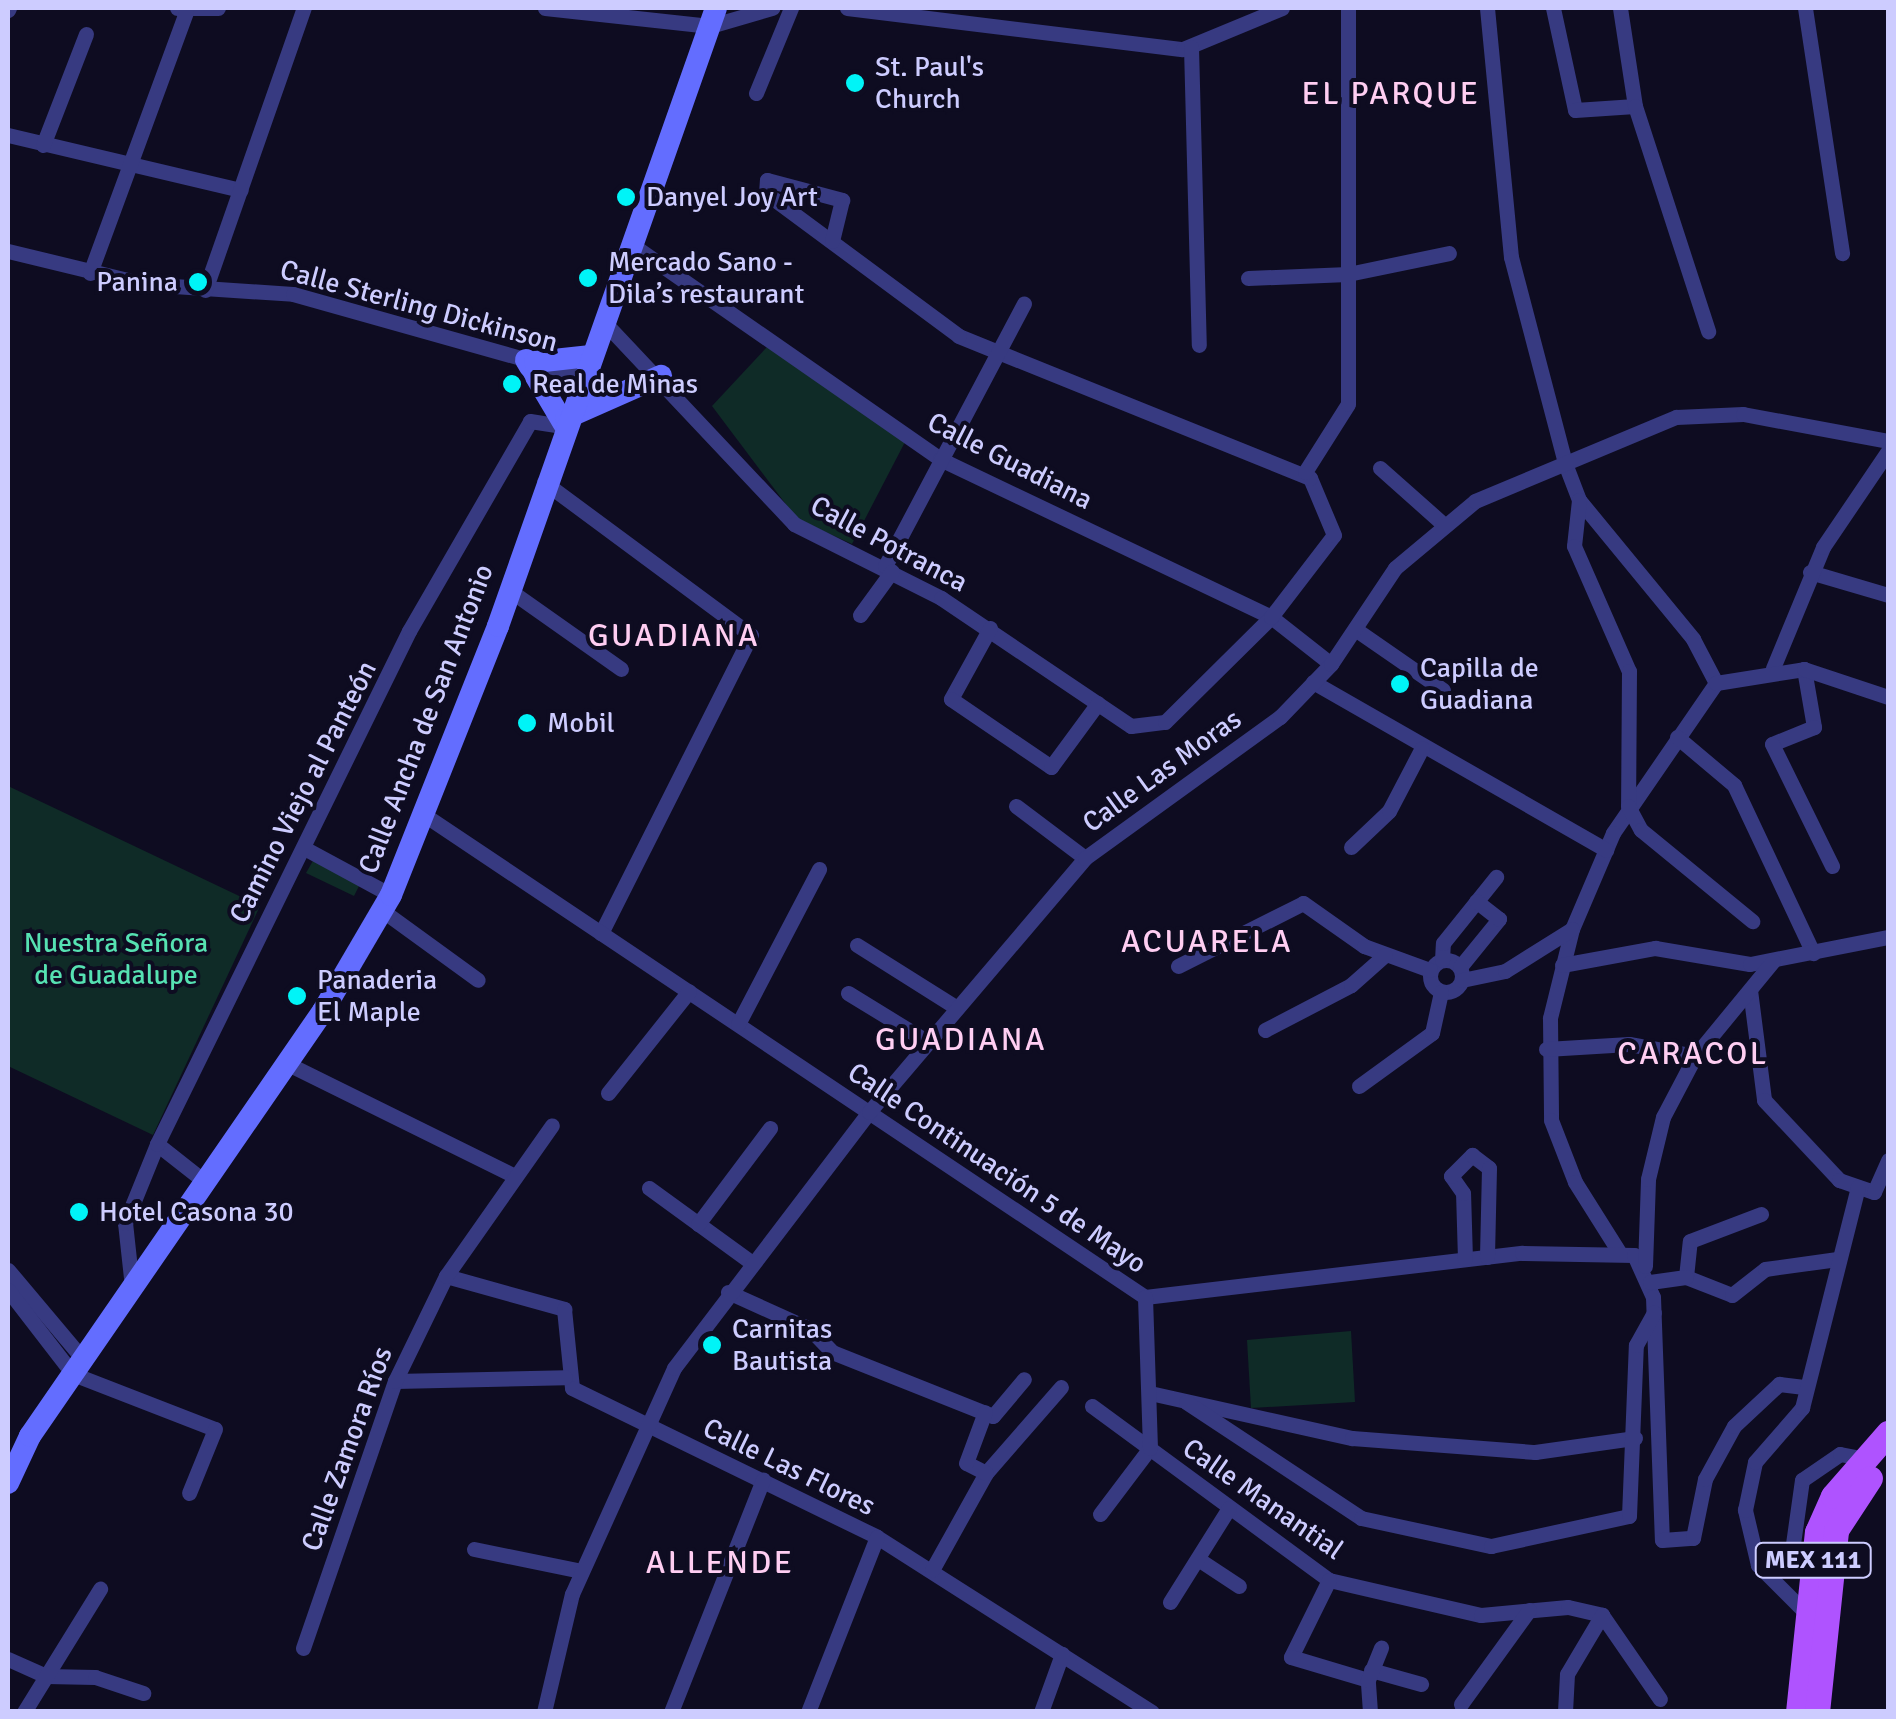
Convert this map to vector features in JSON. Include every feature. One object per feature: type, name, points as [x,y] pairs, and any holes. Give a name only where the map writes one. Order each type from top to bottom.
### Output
[{"type":"main road","name":"Calle Ancha de San Antonio","points":[[30,1436],[286,1063],[387,903],[426,816],[713,17]]},
{"type":"main road","points":[[531,361],[586,365]]},
{"type":"main road","points":[[531,361],[564,423],[661,376]]},
{"type":"main road","name":"MEX 111","points":[[1817,1712],[1836,1530],[1888,1433]]},
{"type":"main road","points":[[8,1458],[30,1436]]},
{"type":"main road","points":[[8,1483],[30,1436]]},
{"type":"main road","name":"MEX 111","points":[[1798,1712],[1817,1532],[1877,1459]]},
{"type":"street","points":[[90,273],[181,10],[218,8]]},
{"type":"street","points":[[206,290],[304,8]]},
{"type":"street","points":[[544,8],[713,17],[772,8]]},
{"type":"street","points":[[756,93],[791,8]]},
{"type":"street","points":[[847,8],[1190,47],[1282,8]]},
{"type":"street","points":[[1305,472],[1348,404],[1348,8]]},
{"type":"street","points":[[1487,8],[1511,257],[1566,466],[1579,500],[1693,639],[1716,683]]},
{"type":"street","points":[[1553,8],[1575,110],[1635,106]]},
{"type":"street","points":[[1620,8],[1635,106],[1708,331]]},
{"type":"street","points":[[1805,8],[1842,254]]},
{"type":"street","points":[[43,145],[86,34]]},
{"type":"street","points":[[1190,47],[1199,345]]},
{"type":"street","points":[[8,135],[240,190]]},
{"type":"street","points":[[832,241],[842,200],[768,178],[766,194],[950,331],[998,356],[1305,472],[1334,535],[1270,617]]},
{"type":"street","name":"Calle Guadiana","points":[[631,244],[940,459],[1270,617],[1332,664]]},
{"type":"street","name":"Calle Sterling Dickinson","points":[[8,251],[90,273],[206,290],[292,294],[531,361]]},
{"type":"street","points":[[1248,278],[1348,274],[1449,253]]},
{"type":"street","points":[[860,615],[889,568],[940,459],[1024,304]]},
{"type":"street","name":"Calle Potranca","points":[[603,321],[661,376],[794,524],[889,568],[990,628],[1098,704],[1142,729],[1165,722],[1270,617]]},
{"type":"street","name":"Calle Las Moras","points":[[751,1262],[869,1112],[1085,858],[1211,772],[1313,682],[1332,664],[1395,568],[1443,524],[1513,483],[1566,466],[1641,428],[1710,413],[1888,441]]},
{"type":"street","name":"Camino Viejo al Panteón","points":[[132,1287],[126,1223],[157,1144],[409,631],[530,421],[564,423]]},
{"type":"street","points":[[1773,668],[1810,572],[1888,451]]},
{"type":"street","points":[[1380,468],[1443,524]]},
{"type":"street","points":[[544,482],[752,634],[601,933]]},
{"type":"street","points":[[1579,500],[1579,564],[1629,671],[1628,806],[1641,830],[1752,922]]},
{"type":"street","points":[[1810,572],[1888,596]]},
{"type":"street","points":[[509,590],[621,669]]},
{"type":"street","points":[[990,628],[951,699],[1051,768],[1098,704]]},
{"type":"street","points":[[1355,629],[1442,690]]},
{"type":"street","points":[[1838,1259],[1765,1269],[1732,1295],[1686,1277],[1648,1274],[1619,1252],[1562,1150],[1546,1049],[1572,929],[1606,850],[1628,806],[1716,683],[1773,668],[1804,669],[1888,697]]},
{"type":"street","points":[[1804,669],[1814,727],[1772,744],[1832,866]]},
{"type":"street","points":[[1313,682],[1422,748],[1606,850]]},
{"type":"street","points":[[1677,738],[1734,785],[1813,952]]},
{"type":"street","points":[[1351,848],[1388,811],[1422,748]]},
{"type":"street","points":[[1016,806],[1085,858]]},
{"type":"street","name":"Calle Continuación 5 de Mayo","points":[[426,816],[1145,1297],[1486,1257],[1619,1252]]},
{"type":"street","points":[[304,848],[387,903],[478,980]]},
{"type":"street","points":[[738,1024],[819,869]]},
{"type":"street","points":[[1359,1086],[1432,1033],[1441,992],[1436,965],[1444,943],[1496,877]]},
{"type":"street","points":[[1441,992],[1461,974],[1499,919],[1476,902]]},
{"type":"street","points":[[1178,966],[1303,903],[1385,955],[1461,974],[1505,971],[1572,929]]},
{"type":"street","points":[[1562,965],[1656,948],[1773,961],[1888,936]]},
{"type":"street","points":[[857,945],[956,1008]]},
{"type":"street","points":[[1265,1030],[1351,985],[1385,955]]},
{"type":"street","points":[[1773,961],[1695,1056],[1654,1146],[1648,1274],[1662,1406],[1656,1529],[1675,1545],[1693,1538],[1705,1479],[1734,1426],[1779,1384],[1804,1387]]},
{"type":"street","points":[[1750,990],[1764,1100],[1840,1180],[1874,1192],[1888,1160]]},
{"type":"street","points":[[608,1093],[689,992]]},
{"type":"street","points":[[848,993],[928,1042]]},
{"type":"street","points":[[1546,1049],[1629,1044],[1695,1056]]},
{"type":"street","points":[[286,1063],[516,1176]]},
{"type":"street","name":"Calle Zamora Ríos","points":[[303,1648],[394,1380],[446,1276],[552,1125]]},
{"type":"street","points":[[698,1224],[770,1128]]},
{"type":"street","points":[[157,1144],[204,1181]]},
{"type":"street","points":[[1465,1259],[1463,1193],[1450,1176],[1472,1155],[1489,1168],[1486,1257]]},
{"type":"street","points":[[1808,1615],[1752,1552],[1749,1480],[1765,1446],[1802,1408],[1804,1387],[1858,1187]]},
{"type":"street","points":[[544,1712],[581,1571],[642,1424],[751,1262],[648,1188]]},
{"type":"street","points":[[1686,1277],[1690,1241],[1762,1214]]},
{"type":"street","points":[[8,1270],[78,1367]]},
{"type":"street","points":[[394,1380],[565,1377],[564,1309],[446,1276]]},
{"type":"street","points":[[8,1290],[78,1367],[215,1429],[190,1493]]},
{"type":"street","points":[[728,1292],[810,1329],[832,1352],[989,1414]]},
{"type":"street","name":"Calle Manantial","points":[[1145,1297],[1150,1448]]},
{"type":"street","points":[[1186,1402],[1361,1518],[1491,1546],[1625,1520],[1635,1438],[1636,1345],[1654,1313]]},
{"type":"street","name":"Calle Las Flores","points":[[565,1377],[642,1424],[876,1537],[1152,1712]]},
{"type":"street","points":[[986,1472],[966,1464],[989,1414],[1024,1379]]},
{"type":"street","points":[[932,1570],[986,1472],[1014,1446],[1061,1387]]},
{"type":"street","points":[[1150,1393],[1388,1441],[1535,1452],[1635,1438]]},
{"type":"street","name":"Calle Manantial","points":[[1092,1406],[1329,1580],[1481,1615],[1529,1610],[1602,1616]]},
{"type":"street","points":[[1100,1514],[1150,1448]]},
{"type":"street","points":[[1772,1575],[1792,1558],[1802,1480],[1840,1454],[1877,1459]]},
{"type":"street","points":[[671,1712],[762,1480]]},
{"type":"street","points":[[1170,1602],[1229,1508]]},
{"type":"street","points":[[808,1712],[876,1537]]},
{"type":"street","points":[[474,1549],[581,1571]]},
{"type":"street","points":[[1198,1559],[1240,1586]]},
{"type":"street","points":[[1329,1580],[1291,1656],[1422,1684]]},
{"type":"street","points":[[24,1712],[100,1588]]},
{"type":"street","points":[[1461,1704],[1529,1610]]},
{"type":"street","points":[[1564,1712],[1567,1674],[1602,1616],[1660,1698]]},
{"type":"street","points":[[1370,1712],[1370,1675],[1380,1647]]},
{"type":"street","points":[[1041,1712],[1062,1654]]},
{"type":"street","points":[[8,1659],[46,1676],[94,1677],[144,1693]]},
{"type":"green space","points":[[767,347],[905,442],[852,544],[797,519],[712,406]]},
{"type":"green space","name":"Nuestra Señora de Guadalupe","points":[[8,786],[260,906],[153,1135],[8,1066]]},
{"type":"green space","points":[[314,859],[361,882],[354,896],[306,873]]},
{"type":"green space","points":[[1351,1331],[1355,1402],[1251,1408],[1247,1340]]},
{"type":"place","name":"St. Paul's Church","points":[[855,83]]},
{"type":"place","name":"Danyel Joy Art","points":[[626,197]]},
{"type":"place","name":"Mercado Sano - Dila’s restaurant","points":[[588,278]]},
{"type":"place","name":"Panina","points":[[198,282]]},
{"type":"place","name":"Real de Minas","points":[[512,384]]},
{"type":"place","name":"Capilla de Guadiana","points":[[1400,684]]},
{"type":"place","name":"Mobil","points":[[527,723]]},
{"type":"place","name":"Panaderia El Maple","points":[[297,996]]},
{"type":"place","name":"Hotel Casona 30","points":[[79,1212]]},
{"type":"place","name":"Carnitas Bautista","points":[[712,1345]]},
{"type":"district","name":"EL PARQUE","points":[[1391,94]]},
{"type":"district","name":"GUADIANA","points":[[674,636]]},
{"type":"district","name":"ACUARELA","points":[[1207,942]]},
{"type":"district","name":"GUADIANA","points":[[961,1040]]},
{"type":"district","name":"CARACOL","points":[[1693,1054]]},
{"type":"district","name":"ALLENDE","points":[[720,1563]]}]
